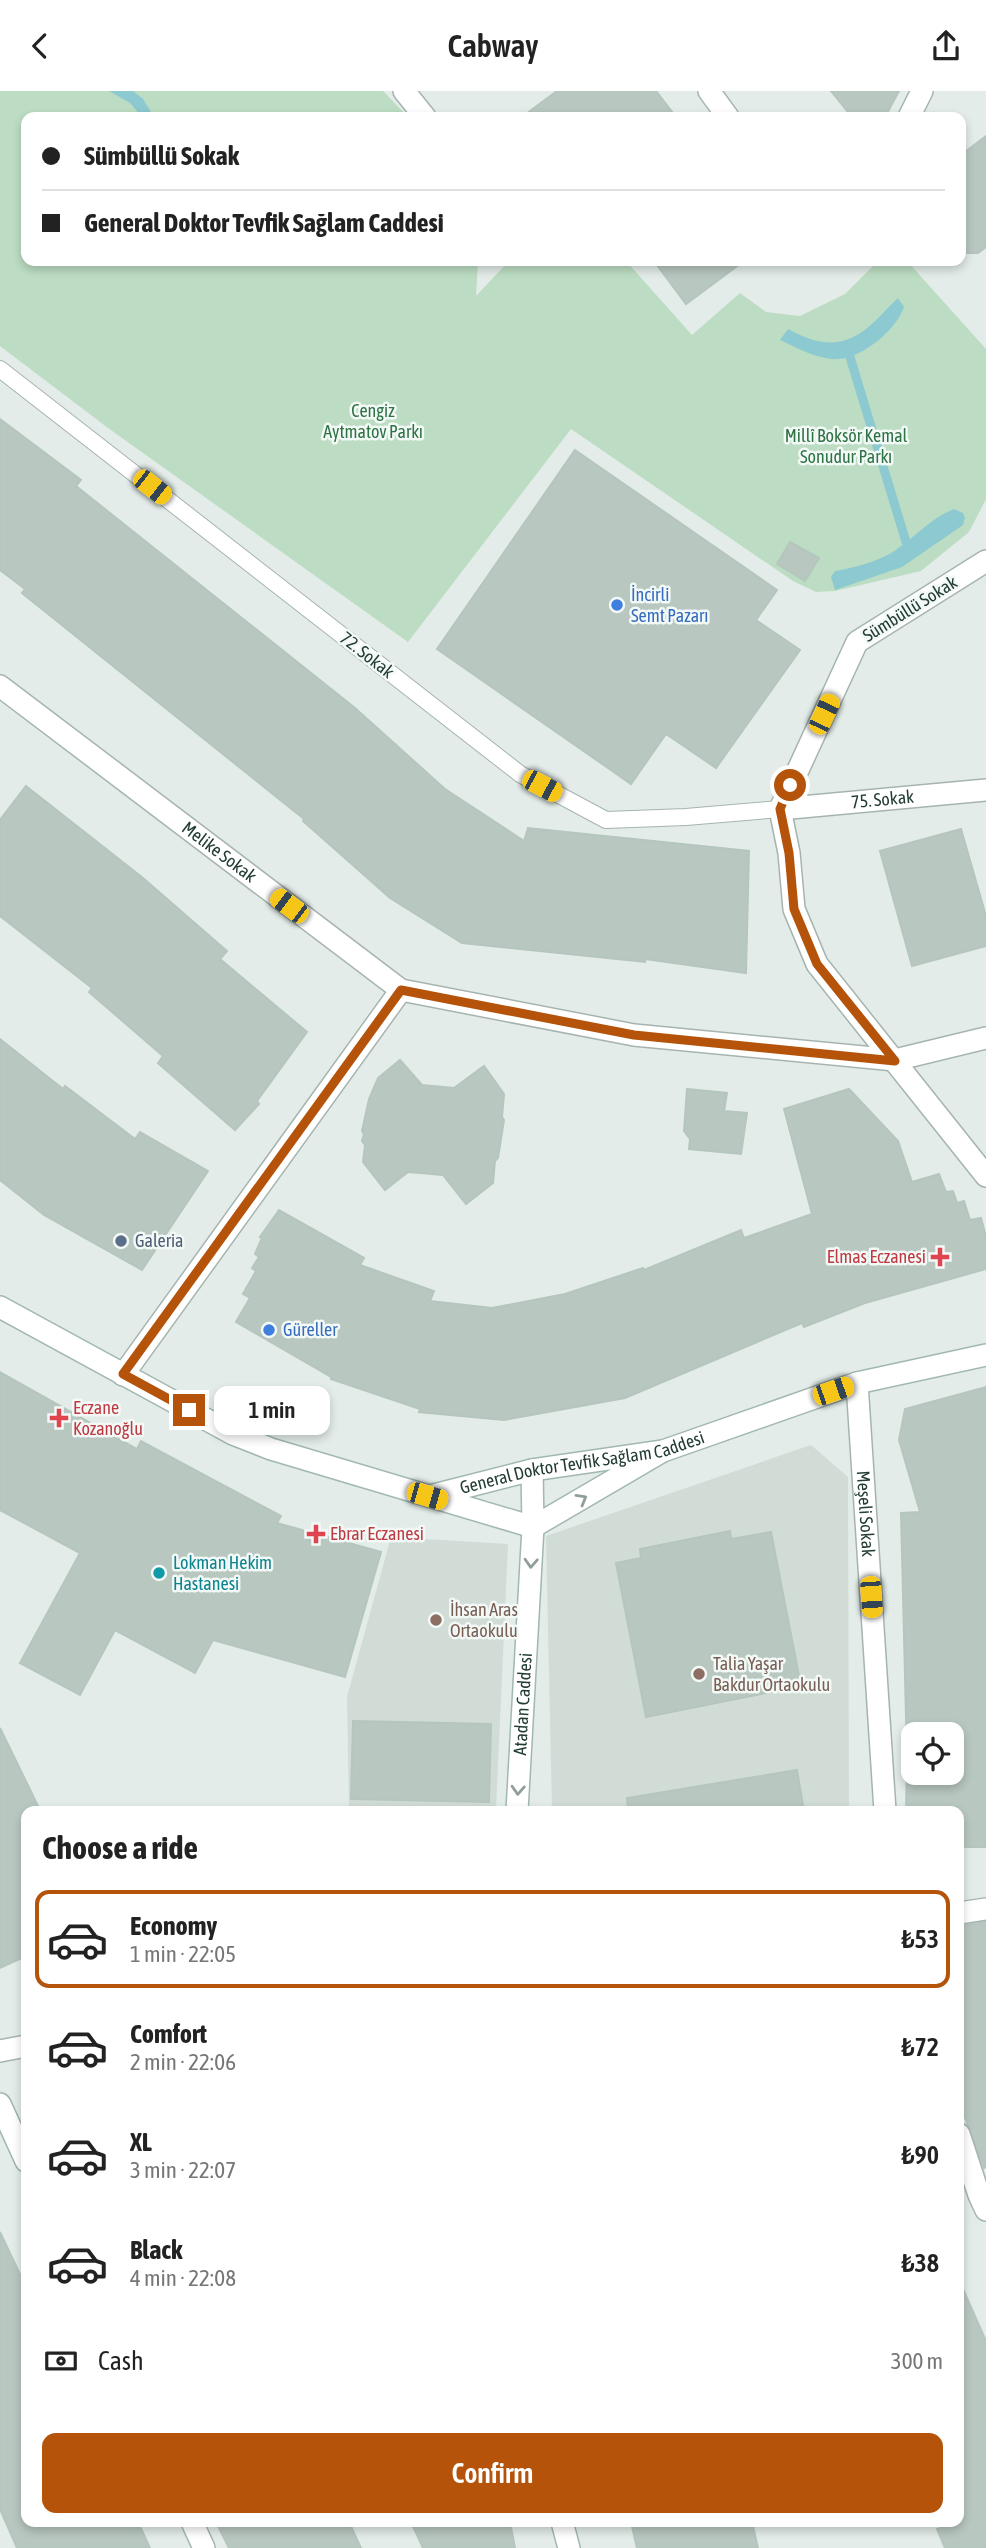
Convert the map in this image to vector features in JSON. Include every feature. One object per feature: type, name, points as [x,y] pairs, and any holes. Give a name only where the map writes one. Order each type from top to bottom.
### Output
[{"type":"street","points":[[404,91],[421,112]]},
{"type":"street","points":[[709,91],[724,112]]},
{"type":"street","points":[[912,112],[922,91]]},
{"type":"street","name":"Sümbüllü Sokak","points":[[780,809],[857,642],[986,561]]},
{"type":"street","name":"Melike Sokak","points":[[0,686],[401,990],[634,1035],[895,1061],[986,1038]]},
{"type":"street","name":"75. Sokak","points":[[780,809],[986,789]]},
{"type":"street","points":[[780,809],[789,853],[794,909],[817,964],[986,1176]]},
{"type":"street","points":[[123,1374],[401,990]]},
{"type":"street","points":[[0,1307],[233,1434],[271,1449],[533,1527],[663,1451]]},
{"type":"street","name":"General Doktor Tevfik Sağlam Caddesi","points":[[427,1496],[532,1470],[663,1451],[857,1383],[986,1355]]},
{"type":"street","name":"Meşeli Sokak","points":[[857,1383],[885,1806]]},
{"type":"street","name":"Atadan Caddesi","points":[[517,1806],[533,1527],[532,1470]]},
{"type":"street","points":[[964,1912],[986,1909]]},
{"type":"street","points":[[0,2051],[21,2047]]},
{"type":"street","points":[[0,2103],[21,2150]]},
{"type":"street","points":[[964,2148],[986,2210]]},
{"type":"street","points":[[194,2527],[204,2548]]},
{"type":"street","points":[[563,2527],[569,2548]]},
{"type":"lane","name":"72. Sokak","points":[[0,369],[520,774],[606,821],[780,809]]},
{"type":"shaded area","name":"Talia Yaşar Bakdur Ortaokulu","points":[[811,1445],[848,1477],[849,1806],[552,1806],[546,1536]]},
{"type":"shaded area","name":"İhsan Aras Ortaokulu","points":[[391,1537],[508,1544],[496,1806],[349,1806],[347,1697]]},
{"type":"green space","points":[[0,91],[383,91],[403,112],[21,112],[21,266],[478,266],[476,296],[504,266],[630,266],[692,335],[740,293],[766,312],[800,316],[845,294],[873,266],[911,266],[986,349],[986,499],[969,532],[921,571],[835,591],[816,592],[793,581],[571,429],[408,642],[108,428],[0,346]]},
{"type":"water","points":[[109,91],[133,91],[143,99],[151,112],[138,112],[130,103]]},
{"type":"water","points":[[898,298],[904,307],[893,326],[875,343],[853,356],[842,359],[825,358],[780,340],[788,329],[822,342],[843,341],[864,331]]},
{"type":"water","points":[[954,509],[963,513],[963,525],[902,567],[835,590],[831,577],[835,571],[882,558],[931,522]]},
{"type":"building","points":[[557,91],[656,91],[672,112],[529,112]]},
{"type":"building","points":[[831,91],[899,91],[888,112],[848,112]]},
{"type":"building","points":[[986,136],[986,247],[978,253],[966,253],[966,151]]},
{"type":"building","points":[[658,266],[737,266],[686,304]]},
{"type":"building","points":[[0,419],[81,480],[76,486],[355,708],[445,789],[524,841],[528,828],[749,851],[746,973],[645,959],[645,962],[462,943],[390,898],[303,821],[304,819],[22,593],[25,589],[0,570]]},
{"type":"building","name":"İncirli Semt Pazarı","points":[[575,450],[777,590],[756,620],[800,650],[716,768],[666,734],[631,784],[437,649]]},
{"type":"building","points":[[790,542],[819,558],[805,581],[777,564]]},
{"type":"building","points":[[26,786],[143,878],[227,951],[220,959],[307,1032],[257,1101],[259,1104],[235,1130],[158,1063],[163,1056],[89,992],[92,988],[0,916],[0,820]]},
{"type":"building","points":[[961,829],[986,916],[986,946],[912,966],[880,851]]},
{"type":"building","points":[[0,1039],[63,1089],[65,1086],[135,1139],[140,1132],[208,1171],[142,1270],[44,1215],[0,1180]]},
{"type":"building","points":[[400,1060],[422,1085],[454,1088],[484,1066],[504,1094],[504,1120],[493,1183],[466,1204],[443,1175],[408,1172],[385,1190],[363,1162],[365,1145],[362,1131],[369,1099],[378,1078]]},
{"type":"building","points":[[687,1089],[727,1093],[724,1111],[747,1113],[741,1154],[689,1149],[690,1139],[684,1131]]},
{"type":"building","points":[[849,1089],[898,1141],[912,1182],[939,1174],[946,1192],[953,1191],[957,1203],[964,1201],[970,1220],[981,1218],[986,1237],[986,1269],[865,1303],[804,1327],[802,1323],[625,1398],[504,1420],[419,1412],[420,1409],[331,1379],[236,1322],[250,1298],[243,1294],[256,1271],[252,1268],[259,1257],[255,1254],[262,1238],[260,1237],[279,1210],[364,1258],[360,1265],[434,1291],[430,1301],[492,1308],[565,1294],[643,1268],[644,1270],[741,1230],[744,1238],[812,1214],[784,1109]]},
{"type":"building","points":[[0,1372],[137,1449],[141,1441],[281,1516],[277,1523],[381,1552],[345,1677],[213,1640],[195,1673],[115,1630],[80,1695],[20,1663],[80,1553],[0,1510]]},
{"type":"building","points":[[986,1387],[986,1847],[964,1847],[964,1806],[906,1806],[906,1785],[964,1785],[964,1722],[906,1722],[901,1513],[920,1512],[899,1440],[905,1409]]},
{"type":"building","points":[[730,1531],[731,1539],[771,1532],[801,1686],[646,1717],[616,1563],[641,1558],[640,1549]]},
{"type":"building","points":[[353,1721],[491,1724],[489,1802],[351,1799]]},
{"type":"building","points":[[0,1728],[38,1806],[21,1806],[21,1958],[0,1968]]},
{"type":"building","points":[[797,1770],[803,1806],[628,1806],[627,1798]]},
{"type":"building","points":[[986,1922],[984,2168],[964,2114],[964,1925]]},
{"type":"building","points":[[0,2232],[21,2276],[21,2527],[140,2527],[150,2548],[17,2548],[0,2509]]},
{"type":"building","points":[[964,2291],[986,2341],[986,2548],[945,2548],[937,2529],[964,2527]]},
{"type":"building","points":[[218,2527],[351,2527],[361,2548],[229,2548]]},
{"type":"building","points":[[413,2527],[511,2527],[515,2548],[423,2548]]},
{"type":"building","points":[[632,2527],[753,2527],[758,2548],[637,2548]]},
{"type":"waterway","points":[[850,357],[906,542]]},
{"type":"place","name":"İncirli Semt Pazarı","points":[[617,605]]},
{"type":"place","name":"Galeria","points":[[121,1241]]},
{"type":"place","name":"Elmas Eczanesi","points":[[940,1257]]},
{"type":"place","name":"Güreller","points":[[269,1330]]},
{"type":"place","name":"Eczane Kozanoğlu","points":[[59,1418]]},
{"type":"place","name":"Ebrar Eczanesi","points":[[316,1534]]},
{"type":"place","name":"Lokman Hekim Hastanesi","points":[[159,1573]]},
{"type":"place","name":"İhsan Aras Ortaokulu","points":[[436,1620]]},
{"type":"place","name":"Talia Yaşar Bakdur Ortaokulu","points":[[699,1674]]},
{"type":"route","points":[[189,1410],[123,1374],[401,990],[634,1035],[895,1061],[817,964],[794,909],[789,853],[780,809],[790,785]]},
{"type":"park label","name":"Cengiz Aytmatov Parkı","points":[[373,422]]},
{"type":"park label","name":"Millî Boksör Kemal Sonudur Parkı","points":[[846,446]]}]
